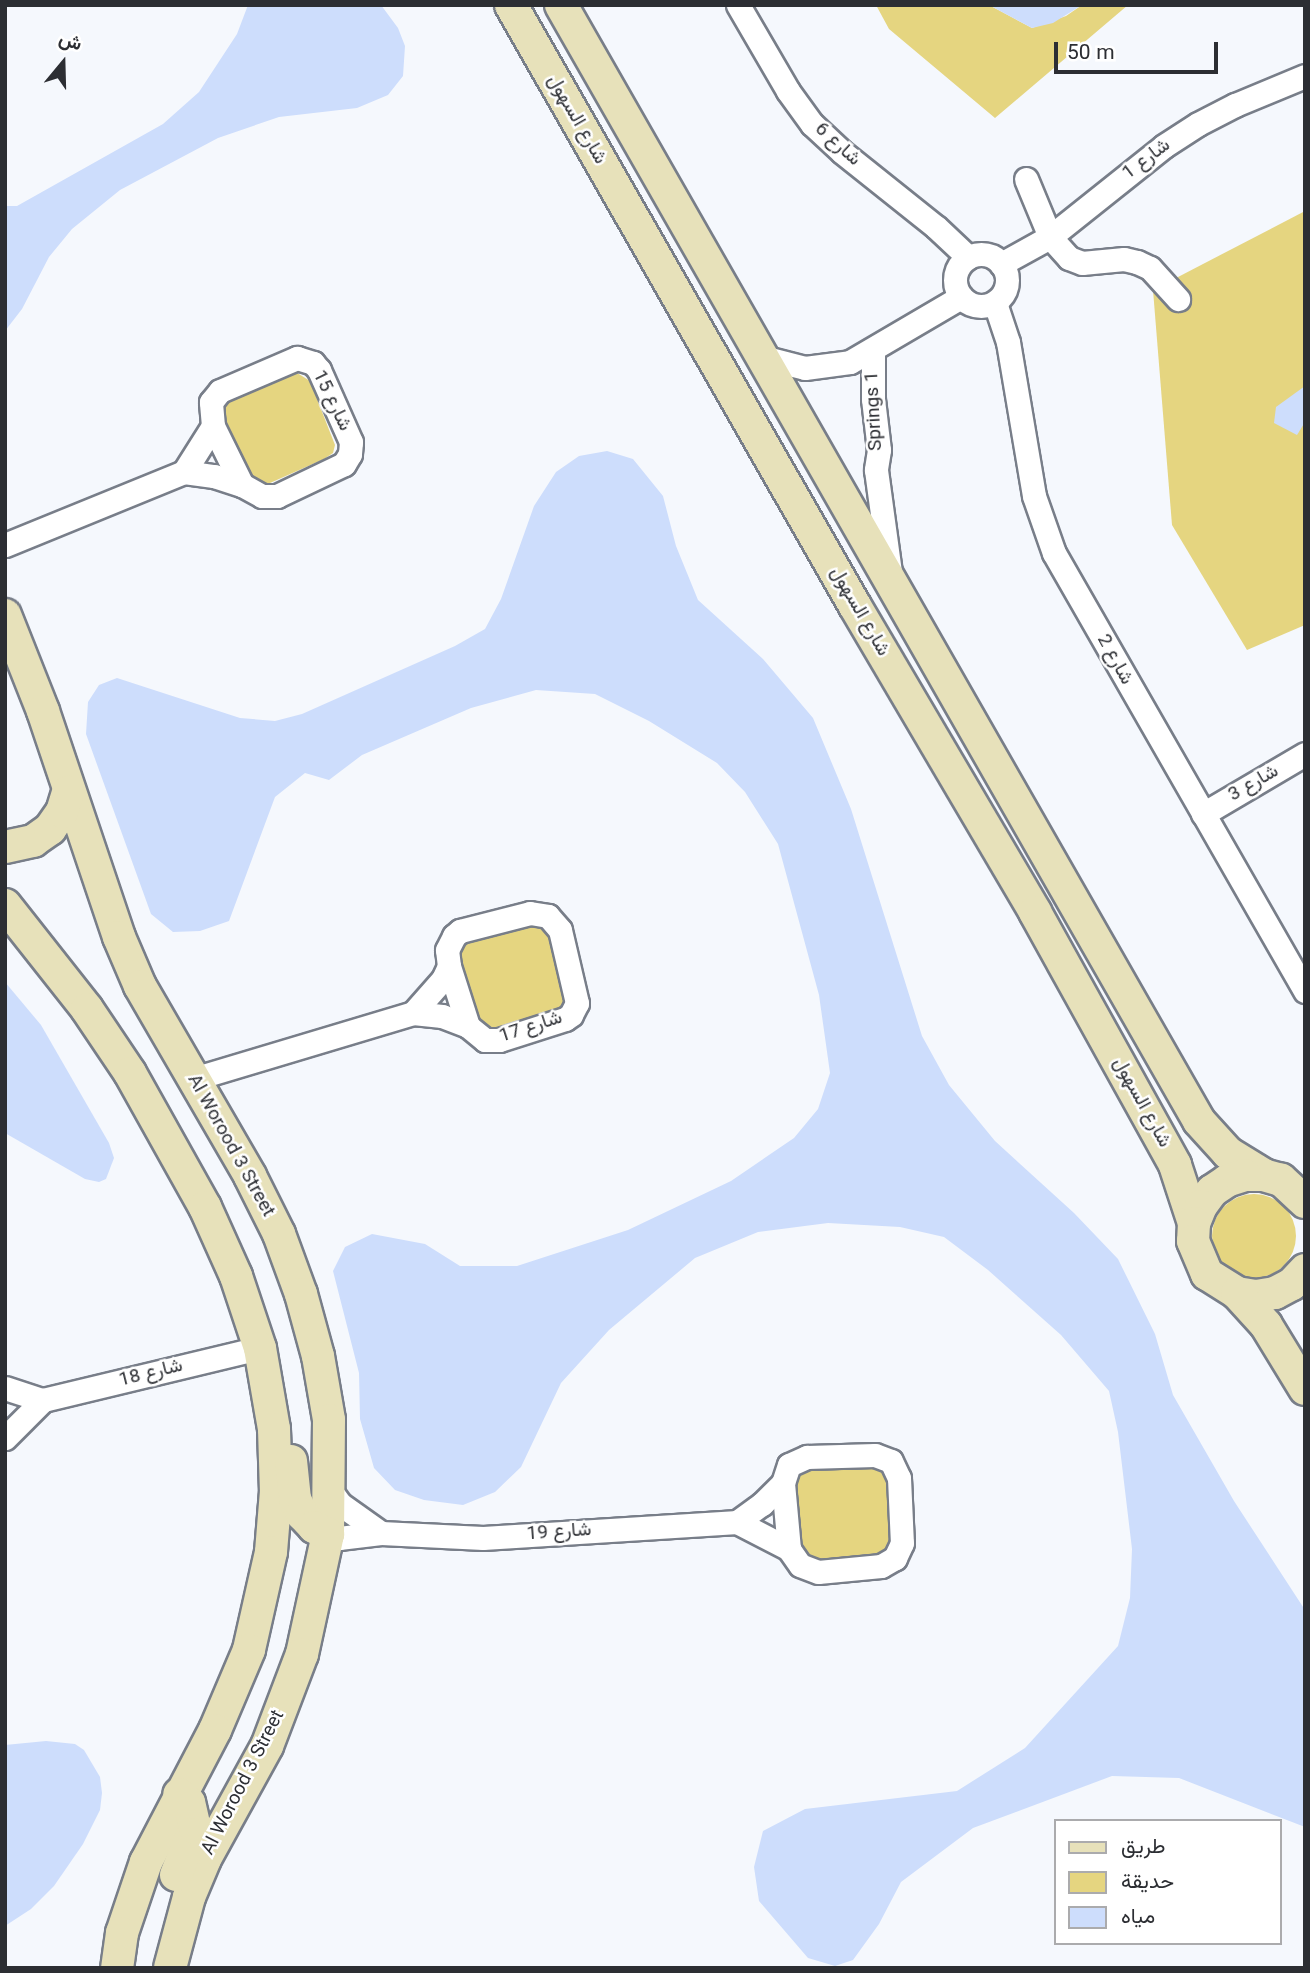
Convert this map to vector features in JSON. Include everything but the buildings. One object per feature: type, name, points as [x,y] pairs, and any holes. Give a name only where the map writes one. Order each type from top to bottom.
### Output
[{"type":"main road","name":"شارع السهول","points":[[511,5],[1041,922],[1175,1165],[1194,1223],[1194,1241],[1207,1274],[1237,1293]]},
{"type":"main road","points":[[561,5],[1199,1121],[1228,1153],[1283,1179],[1305,1202]]},
{"type":"main road","name":"Al Worood 3 Street","points":[[5,615],[43,711],[68,792],[119,937],[158,1021],[250,1176],[279,1234],[301,1294],[318,1356],[329,1420],[328,1534],[315,1606],[286,1701],[267,1746],[205,1859],[173,1953]]},
{"type":"main road","points":[[5,846],[33,841],[50,829],[62,812],[68,792]]},
{"type":"main road","points":[[5,905],[86,1010],[170,1140],[205,1207],[236,1276],[262,1358],[274,1429],[276,1491],[271,1552],[249,1650],[231,1696],[146,1862],[122,1933],[117,1968]]},
{"type":"main road","points":[[1194,1223],[1201,1206],[1220,1186],[1245,1175],[1283,1179]]},
{"type":"main road","points":[[1237,1293],[1255,1296],[1275,1293],[1292,1284],[1305,1270]]},
{"type":"main road","points":[[1237,1293],[1266,1325],[1305,1389]]},
{"type":"main road","points":[[262,1358],[287,1410],[295,1499],[314,1527],[328,1534]]},
{"type":"main road","points":[[173,1953],[167,1898],[195,1828],[189,1804],[179,1794]]},
{"type":"street","name":"شارع 6","points":[[738,5],[788,90],[812,124],[968,257]]},
{"type":"street","name":"شارع 1","points":[[1001,264],[1050,237],[1164,146],[1198,124],[1245,100],[1305,76]]},
{"type":"street","points":[[1026,179],[1050,237],[1069,258],[1082,263],[1124,259],[1150,268],[1178,299]]},
{"type":"street","points":[[986,254],[1001,264],[1007,280],[1006,289],[995,303],[977,306],[961,297],[955,280],[956,271],[968,257],[986,254]]},
{"type":"street","name":"Springs 1","points":[[762,357],[805,368],[828,367],[867,354],[961,297]]},
{"type":"street","name":"شارع 2","points":[[995,303],[1008,341],[1028,467],[1042,525],[1069,580],[1305,990]]},
{"type":"street","name":"Springs 1","points":[[867,354],[879,450],[876,470],[891,582]]},
{"type":"street","name":"شارع 15","points":[[289,359],[306,359],[319,370],[351,442],[348,459],[344,464],[276,496],[262,496],[242,485],[214,476],[184,472],[213,426],[209,410],[220,391],[289,359]]},
{"type":"street","points":[[213,426],[242,485]]},
{"type":"street","points":[[5,545],[184,472]]},
{"type":"street","name":"شارع 3","points":[[1203,814],[1305,754]]},
{"type":"street","name":"شارع 17","points":[[530,913],[548,916],[560,930],[577,996],[571,1015],[492,1041],[478,1037],[468,1026],[449,966],[447,950],[454,936],[460,931],[530,913]]},
{"type":"street","name":"شارع 17","points":[[413,1013],[434,992],[449,966]]},
{"type":"street","name":"شارع 17","points":[[192,1079],[413,1013],[442,1016],[468,1026]]},
{"type":"street","name":"شارع 18","points":[[43,1400],[262,1358]]},
{"type":"street","points":[[5,1388],[43,1400],[5,1438]]},
{"type":"street","points":[[783,1483],[762,1504],[737,1521],[789,1549],[800,1565],[818,1572],[889,1564],[902,1543],[899,1478],[891,1461],[883,1457],[807,1457],[789,1465],[783,1483],[789,1549]]},
{"type":"street","points":[[330,1490],[340,1504],[381,1533]]},
{"type":"street","name":"شارع 19","points":[[328,1534],[346,1538],[381,1533],[484,1538],[737,1521]]},
{"type":"green space","points":[[876,5],[989,5],[1032,28],[1066,16],[1082,5],[1128,5],[995,118],[889,29]]},
{"type":"green space","points":[[1305,211],[1305,625],[1247,650],[1172,525],[1153,290]]},
{"type":"green space","points":[[294,371],[310,381],[335,445],[333,453],[270,483],[262,483],[248,474],[222,416],[222,408],[226,400]]},
{"type":"green space","points":[[535,923],[549,935],[567,995],[566,1002],[562,1010],[496,1031],[488,1030],[475,1020],[457,959],[459,950],[471,940]]},
{"type":"green space","points":[[1254,1194],[1270,1197],[1284,1206],[1293,1220],[1296,1236],[1293,1252],[1284,1266],[1270,1275],[1254,1278],[1238,1275],[1224,1266],[1215,1252],[1212,1236],[1215,1220],[1224,1206],[1238,1197]]},
{"type":"green space","points":[[878,1466],[889,1481],[893,1542],[885,1557],[815,1563],[808,1560],[798,1547],[794,1484],[797,1476],[812,1468]]},
{"type":"water","points":[[248,5],[381,5],[398,28],[405,46],[403,76],[388,95],[357,108],[279,117],[218,138],[120,190],[72,229],[49,257],[22,309],[5,331],[5,206],[17,206],[163,124],[199,92],[237,34]]},
{"type":"water","points":[[989,5],[1082,5],[1053,23],[1032,28]]},
{"type":"water","points":[[1305,386],[1305,422],[1297,435],[1274,423],[1276,407]]},
{"type":"water","points":[[607,451],[633,459],[663,496],[676,546],[698,600],[763,659],[813,718],[851,809],[922,1036],[949,1085],[995,1141],[1074,1213],[1118,1259],[1155,1334],[1173,1395],[1234,1501],[1305,1610],[1305,1827],[1179,1778],[1112,1776],[973,1828],[901,1882],[879,1924],[853,1960],[835,1966],[808,1958],[759,1901],[754,1867],[763,1831],[805,1809],[957,1791],[1025,1748],[1118,1646],[1130,1598],[1132,1549],[1118,1432],[1109,1391],[1061,1335],[988,1270],[944,1237],[900,1227],[828,1223],[758,1232],[695,1258],[609,1330],[561,1383],[521,1467],[495,1492],[463,1505],[424,1500],[395,1490],[374,1468],[360,1419],[359,1373],[333,1271],[345,1247],[372,1234],[425,1244],[460,1266],[517,1266],[628,1230],[731,1181],[794,1138],[818,1109],[830,1073],[819,995],[778,844],[745,792],[717,763],[649,721],[595,694],[536,690],[471,708],[362,755],[329,780],[305,773],[275,797],[229,921],[200,931],[173,932],[151,914],[86,734],[88,702],[99,685],[117,678],[240,718],[275,721],[302,714],[455,646],[485,629],[501,599],[534,506],[556,472],[579,456]]},
{"type":"water","points":[[5,982],[41,1025],[109,1143],[114,1158],[106,1179],[99,1182],[85,1179],[5,1133]]},
{"type":"water","points":[[46,1741],[75,1744],[84,1750],[100,1777],[100,1810],[83,1844],[54,1886],[31,1909],[5,1926],[5,1745]]}]
